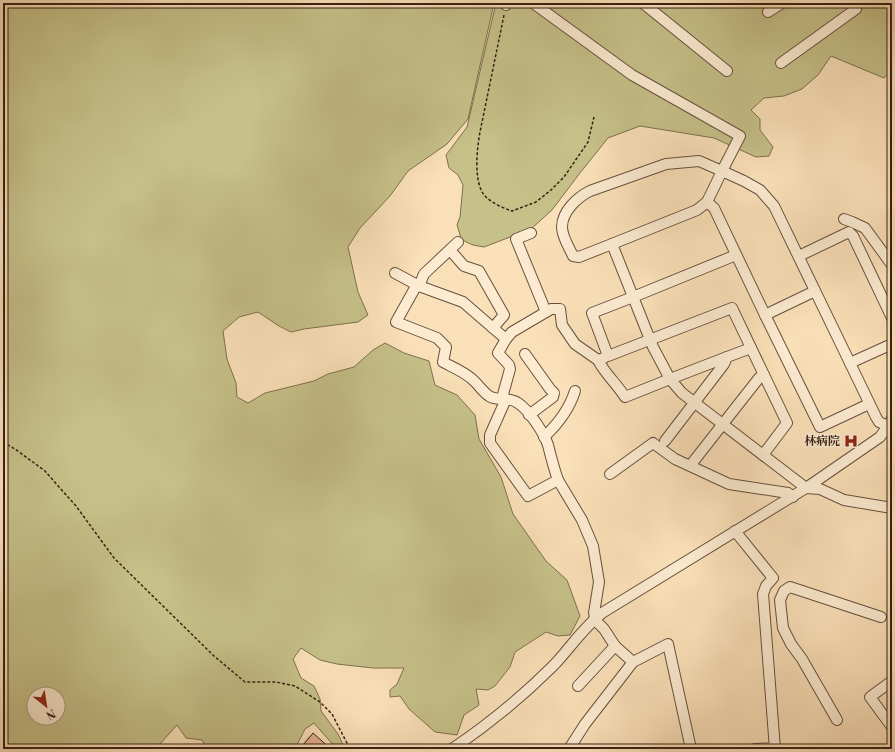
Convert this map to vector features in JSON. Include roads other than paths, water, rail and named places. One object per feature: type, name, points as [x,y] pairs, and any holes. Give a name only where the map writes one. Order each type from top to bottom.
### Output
[{"type":"street","points":[[533,3],[632,75],[740,136],[722,171],[707,202],[697,210],[579,257],[572,256],[562,226],[564,217],[572,205],[580,197],[590,191],[666,164],[699,161],[722,171],[744,180],[760,190],[774,206],[869,404],[879,422],[890,423]]},
{"type":"street","points":[[643,3],[727,71]]},
{"type":"street","points":[[768,12],[782,3]]},
{"type":"street","points":[[781,63],[856,9]]},
{"type":"street","points":[[707,202],[714,208],[820,427],[869,404]]},
{"type":"street","points":[[844,219],[865,228],[892,265]]},
{"type":"street","points":[[799,256],[848,232],[853,236],[892,318]]},
{"type":"street","points":[[531,233],[516,239],[546,312]]},
{"type":"street","points":[[458,242],[424,274],[419,286],[415,288],[396,322],[437,338],[446,347],[443,362],[472,379],[482,391],[491,397],[517,402],[529,415],[544,437],[558,480],[582,520],[593,546],[599,582],[594,613],[595,618],[604,628],[615,646],[634,662]]},
{"type":"street","points":[[612,244],[653,348],[670,379],[682,393],[806,488],[820,489],[844,500],[892,508]]},
{"type":"street","points":[[450,250],[464,266],[479,271],[504,316],[493,328]]},
{"type":"street","points":[[608,356],[592,313],[736,255]]},
{"type":"street","points":[[395,273],[419,286],[462,302],[506,339]]},
{"type":"street","points":[[765,315],[815,291]]},
{"type":"street","points":[[598,360],[732,308],[787,423],[763,455]]},
{"type":"street","points":[[558,480],[528,496],[490,443],[490,435],[504,399],[510,369],[509,365],[498,353],[512,332],[551,309],[560,309],[562,325],[575,344],[598,360],[604,372],[614,382],[625,398],[751,348]]},
{"type":"street","points":[[850,363],[892,344]]},
{"type":"street","points":[[525,354],[554,393],[553,397],[529,415]]},
{"type":"street","points":[[664,441],[724,364],[727,357]]},
{"type":"street","points":[[693,462],[759,378],[764,375]]},
{"type":"street","points":[[544,437],[571,405],[575,391]]},
{"type":"street","points":[[452,749],[491,722],[537,681],[595,618],[735,531],[793,497],[880,437],[890,423]]},
{"type":"street","points":[[610,474],[653,443],[675,459],[729,484],[788,493],[793,497]]},
{"type":"street","points":[[735,531],[784,591]]},
{"type":"street","points":[[755,749],[775,748],[763,594],[766,586],[773,578]]},
{"type":"street","points":[[837,720],[783,628],[780,600],[784,591],[790,587],[881,617]]},
{"type":"street","points":[[569,749],[585,724],[634,662],[668,644],[691,749]]},
{"type":"street","points":[[578,686],[615,646]]},
{"type":"street","points":[[892,681],[870,697],[892,727]]},
{"type":"place","name":"林病院","points":[[851,441]]}]
